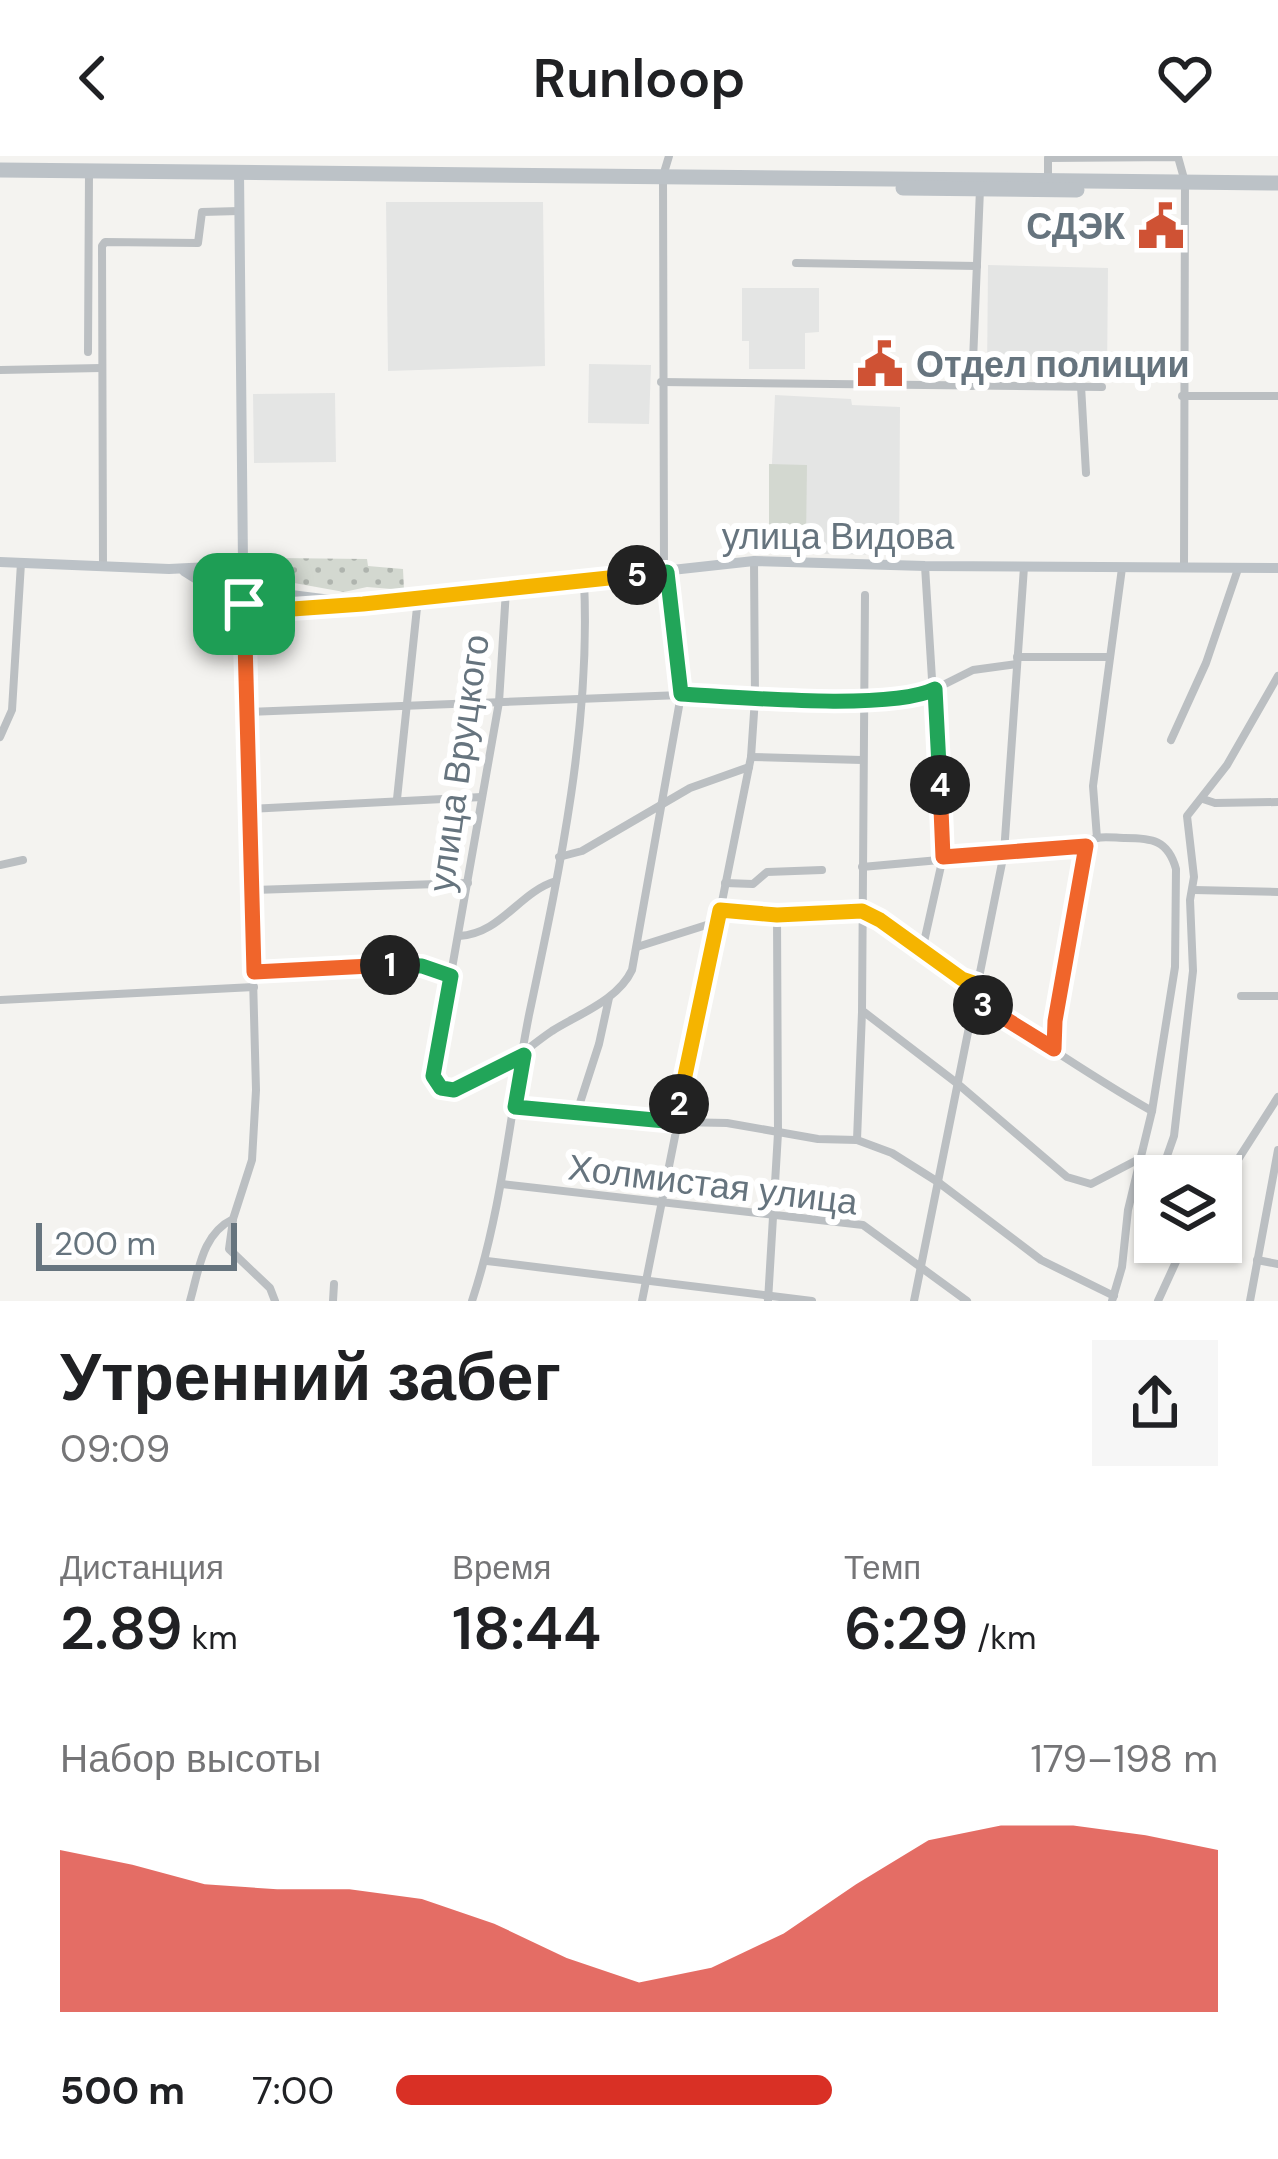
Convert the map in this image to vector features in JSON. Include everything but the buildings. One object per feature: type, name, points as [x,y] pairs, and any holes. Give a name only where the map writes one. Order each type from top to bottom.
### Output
[{"type":"highway","points":[[0,175],[1185,187],[1278,183]]},
{"type":"highway","points":[[980,184],[1048,179],[1278,194]]},
{"type":"street","points":[[524,1055],[546,1034],[626,981],[681,694],[665,572],[661,382],[663,180],[669,156]]},
{"type":"street","points":[[1048,179],[1048,158],[1178,157],[1185,187],[1184,568]]},
{"type":"street","points":[[88,352],[89,176]]},
{"type":"street","points":[[223,596],[219,580],[236,565],[242,438],[239,177]]},
{"type":"street","points":[[972,386],[980,184]]},
{"type":"street","points":[[103,568],[100,270],[105,242],[198,243],[202,212],[239,211]]},
{"type":"street","points":[[796,263],[977,266]]},
{"type":"street","points":[[0,370],[101,368]]},
{"type":"street","points":[[661,382],[1102,387]]},
{"type":"street","points":[[1081,386],[1086,473]]},
{"type":"street","points":[[1182,396],[1278,396]]},
{"type":"street","points":[[642,1301],[750,762],[755,698],[754,561]]},
{"type":"street","name":"улица Видова","points":[[260,583],[275,593],[363,604],[754,561],[1278,568]]},
{"type":"street","points":[[0,562],[169,569],[236,565],[256,572],[260,583],[256,596],[244,604]]},
{"type":"street","points":[[0,737],[12,710],[21,563]]},
{"type":"street","points":[[922,951],[943,857],[925,566]]},
{"type":"street","points":[[914,1301],[1004,853],[1024,567]]},
{"type":"street","points":[[1097,838],[1093,786],[1122,568]]},
{"type":"street","points":[[1171,740],[1206,663],[1238,568]]},
{"type":"street","points":[[169,569],[198,577],[233,603],[264,611],[363,604]]},
{"type":"street","points":[[472,1301],[487,1262],[556,881],[583,697],[584,581]]},
{"type":"street","name":"улица Вруцкого","points":[[506,590],[499,702],[433,1076],[436,1084],[454,1090],[524,1055]]},
{"type":"street","points":[[857,1139],[865,595]]},
{"type":"street","points":[[397,800],[418,598]]},
{"type":"street","points":[[244,604],[256,1093],[252,1160],[233,1219],[229,1249],[275,1298]]},
{"type":"street","points":[[248,712],[681,694],[866,700],[921,696],[973,670],[1017,660],[1107,658]]},
{"type":"street","points":[[1167,1155],[1174,1136],[1193,971],[1190,900],[1194,890],[1187,816],[1203,799],[1278,676]]},
{"type":"street","points":[[559,857],[582,851],[690,788],[750,762],[862,760]]},
{"type":"street","points":[[250,808],[482,797]]},
{"type":"street","points":[[1203,799],[1278,802]]},
{"type":"street","points":[[862,867],[1086,846],[1097,838],[1148,838],[1165,844],[1176,868],[1175,967],[1142,1155]]},
{"type":"street","points":[[1054,1049],[1086,846]]},
{"type":"street","points":[[0,865],[23,860]]},
{"type":"street","points":[[725,883],[753,884],[767,872],[822,870]]},
{"type":"street","points":[[459,936],[484,932],[542,885],[556,881]]},
{"type":"street","points":[[252,890],[468,883]]},
{"type":"street","points":[[1194,890],[1278,892]]},
{"type":"street","points":[[720,910],[777,915],[862,911],[962,979],[977,984]]},
{"type":"street","points":[[768,1298],[778,1133],[777,915]]},
{"type":"street","points":[[635,948],[716,922]]},
{"type":"street","points":[[254,972],[387,964],[422,966],[451,976]]},
{"type":"street","points":[[0,1000],[254,987]]},
{"type":"street","points":[[577,1112],[609,996]]},
{"type":"street","points":[[1240,996],[1278,996]]},
{"type":"street","points":[[974,999],[1090,1077],[1152,1112]]},
{"type":"street","points":[[862,1012],[958,1084],[1067,1177],[1091,1184],[1134,1162]]},
{"type":"street","points":[[1164,1042],[1184,1048]]},
{"type":"street","points":[[1241,1155],[1278,1097]]},
{"type":"street","points":[[515,1107],[727,1124],[818,1139],[857,1139],[892,1153],[1041,1260],[1113,1298],[1134,1193]]},
{"type":"street","points":[[1250,1301],[1277,1155]]},
{"type":"street","name":"Холмистая улица","points":[[502,1184],[863,1225],[967,1301]]},
{"type":"street","points":[[190,1301],[214,1231],[233,1219]]},
{"type":"street","points":[[1257,1260],[1278,1264]]},
{"type":"street","points":[[487,1262],[812,1301]]},
{"type":"street","points":[[1158,1299],[1174,1263]]},
{"type":"street","points":[[333,1301],[334,1284]]},
{"type":"shaded area","points":[[386,202],[543,202],[545,366],[388,371]]},
{"type":"shaded area","points":[[988,265],[1108,268],[1107,379],[987,375]]},
{"type":"shaded area","points":[[742,288],[819,288],[819,332],[805,333],[805,369],[749,369],[749,341],[742,341]]},
{"type":"shaded area","points":[[589,364],[651,365],[649,424],[588,423]]},
{"type":"shaded area","points":[[335,393],[336,462],[254,463],[253,394]]},
{"type":"shaded area","points":[[775,395],[900,407],[899,555],[768,553]]},
{"type":"shaded area","points":[[769,464],[807,465],[806,539],[769,538]]},
{"type":"shaded area","points":[[276,558],[367,559],[368,566],[403,569],[404,590],[367,587],[344,592],[272,579],[269,567],[275,566]]},
{"type":"place","name":"СДЭК","points":[[1161,226]]},
{"type":"place","name":"Отдел полиции","points":[[880,364]]},
{"type":"route","points":[[667,572],[681,694],[866,700],[921,696],[935,689],[943,857],[1086,846],[1054,1049],[974,999],[977,984],[962,979],[862,911],[777,915],[720,910],[676,1122],[515,1107],[524,1055],[454,1090],[441,1088],[433,1076],[451,976],[422,966],[387,964],[254,972],[244,604],[264,611],[363,604],[667,572]]}]
